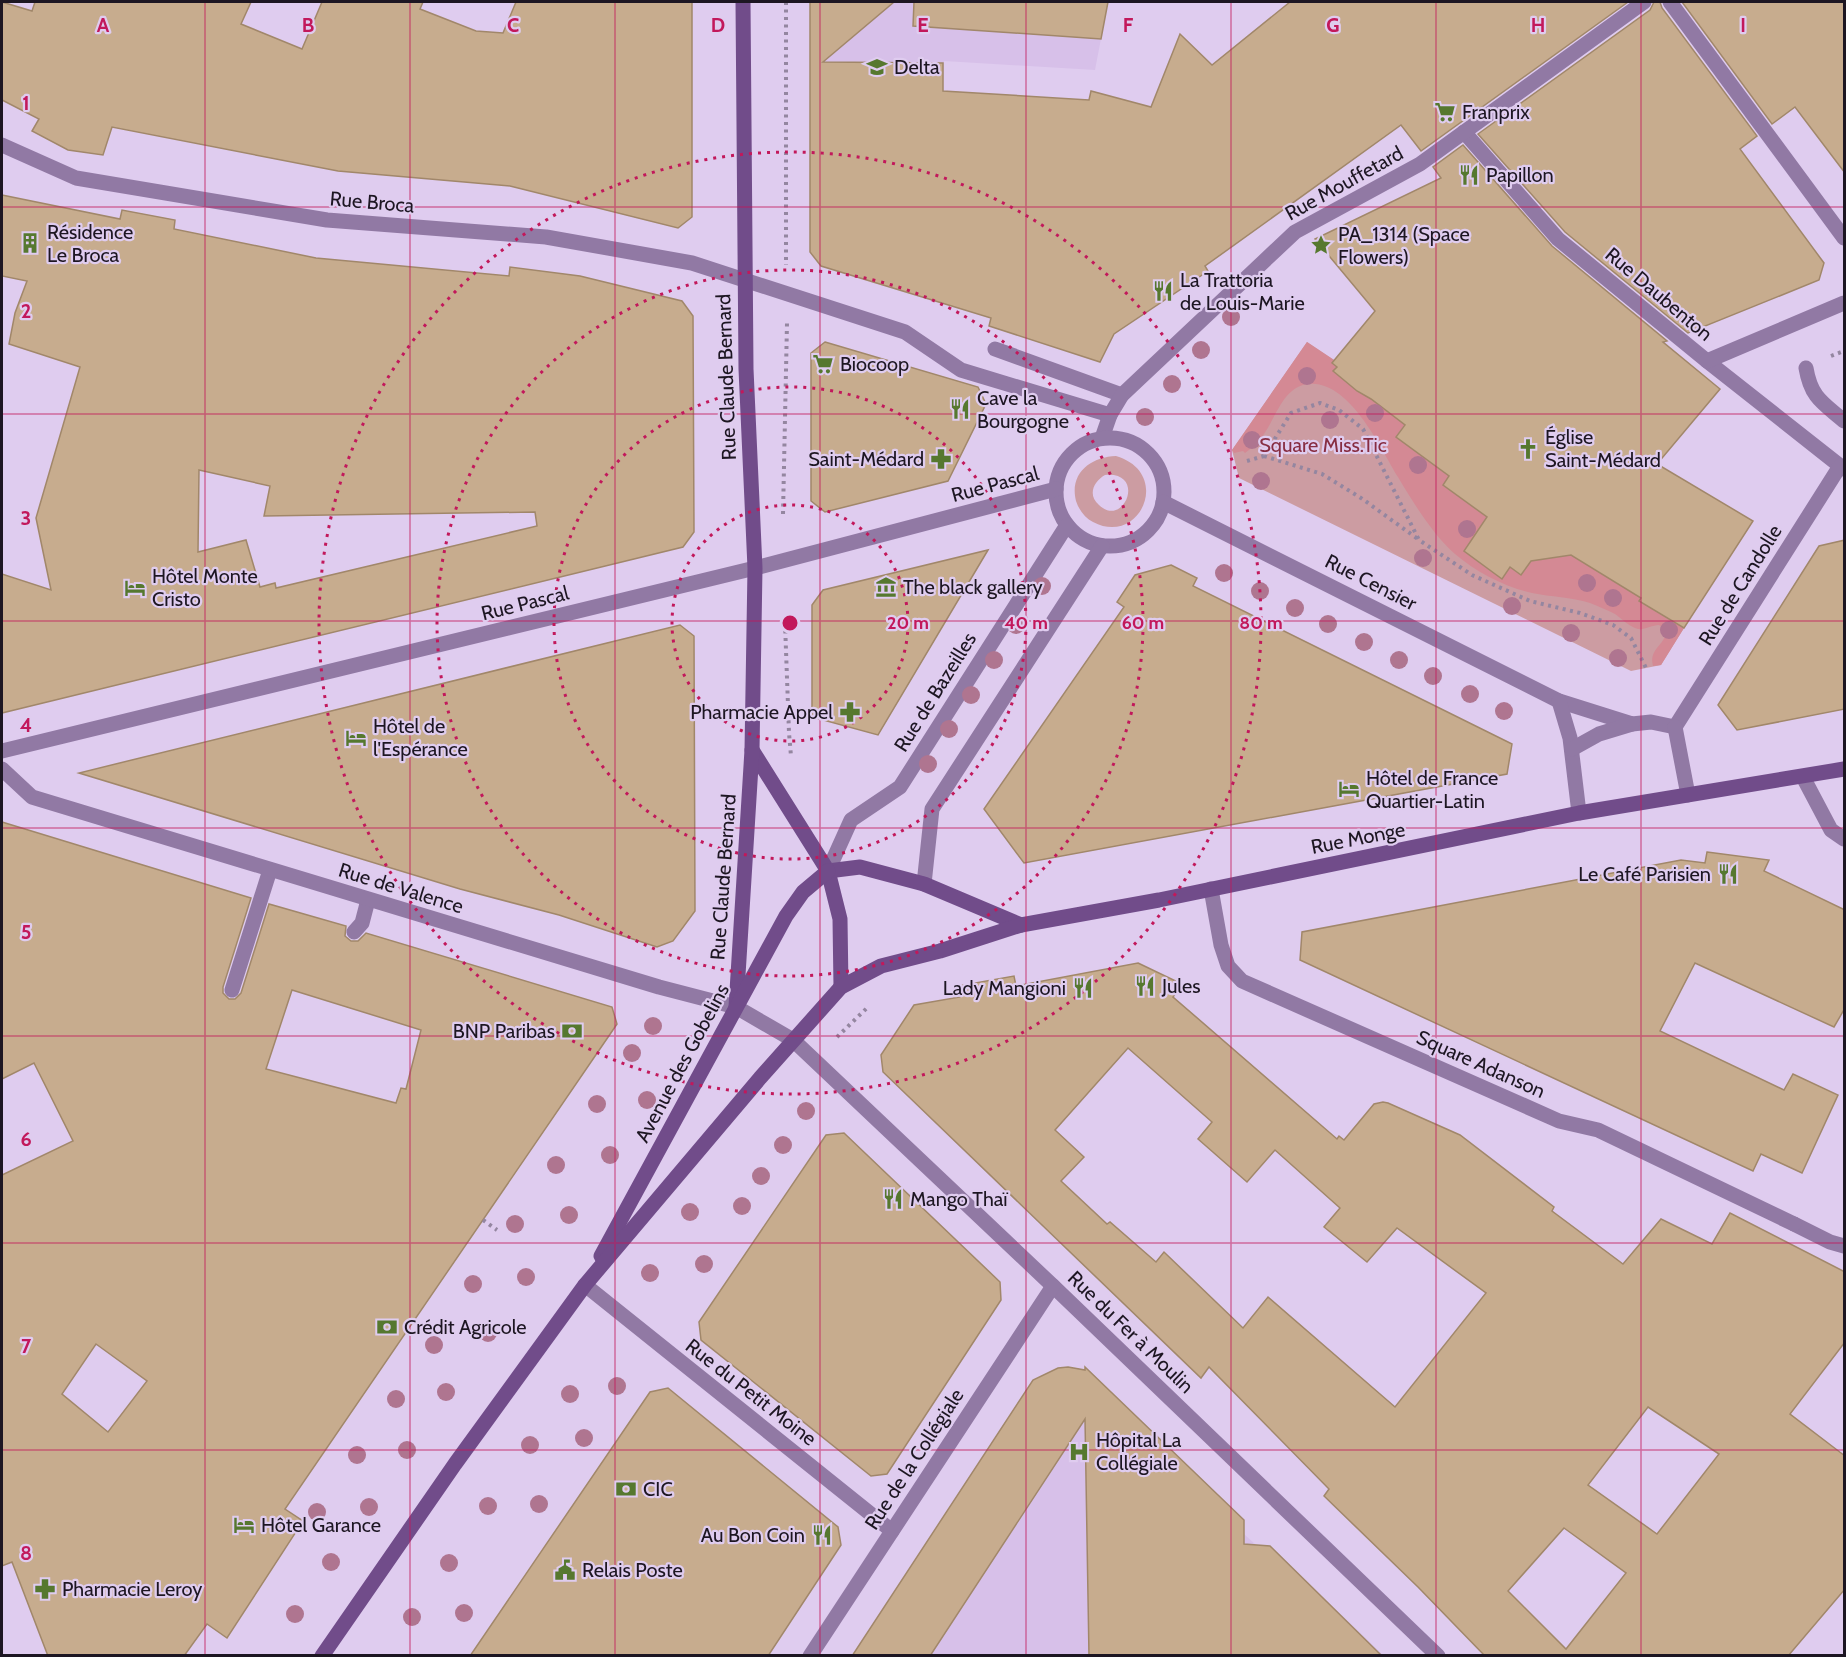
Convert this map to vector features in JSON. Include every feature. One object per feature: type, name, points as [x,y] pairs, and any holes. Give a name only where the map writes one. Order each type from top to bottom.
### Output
[{"type":"main road","name":"Rue Claude Bernard","points":[[736,1007],[752,750],[755,568],[744,280],[743,2]]},
{"type":"main road","points":[[752,750],[828,871],[840,919],[841,987]]},
{"type":"main road","name":"Rue Monge","points":[[841,987],[881,966],[940,951],[1021,925],[1211,889],[1580,813],[1845,769]]},
{"type":"main road","points":[[828,871],[860,867],[924,884],[1021,925]]},
{"type":"main road","name":"Avenue des Gobelins","points":[[585,1285],[786,916],[803,892],[828,871]]},
{"type":"main road","name":"Avenue des Gobelins","points":[[322,1656],[455,1464],[585,1285],[793,1040],[841,987]]},
{"type":"street","name":"Rue Mouffetard","points":[[1102,438],[1110,416],[1122,395],[1295,232],[1420,164],[1644,2]]},
{"type":"street","points":[[1670,2],[1845,238]]},
{"type":"street","name":"Rue Daubenton","points":[[1464,132],[1558,239],[1707,361],[1842,467]]},
{"type":"street","name":"Rue Broca","points":[[2,145],[76,178],[327,220],[546,237],[692,263],[905,332],[961,370],[1110,416]]},
{"type":"street","points":[[1707,361],[1845,303]]},
{"type":"street","points":[[995,349],[1122,395]]},
{"type":"street","points":[[1806,368],[1808,383],[1815,396],[1845,422]]},
{"type":"street","points":[[1102,438],[1117,438],[1143,449],[1154,460],[1161,473],[1164,487],[1163,502],[1158,518],[1148,531],[1135,540],[1119,545],[1102,546],[1077,535],[1061,515],[1056,489],[1062,468],[1075,450],[1088,442],[1102,438]]},
{"type":"street","name":"Rue de Candolle","points":[[1675,727],[1842,467]]},
{"type":"street","name":"Rue Pascal","points":[[2,751],[784,561],[1056,489]]},
{"type":"street","name":"Rue Censier","points":[[1163,502],[1559,701],[1632,724]]},
{"type":"street","name":"Rue de Bazeilles","points":[[828,871],[851,820],[900,787],[1067,525]]},
{"type":"street","points":[[924,884],[932,809],[1102,546]]},
{"type":"street","points":[[1559,701],[1572,749],[1580,813]]},
{"type":"street","name":"Rue Censier","points":[[1572,749],[1599,734],[1632,724],[1651,722],[1675,727]]},
{"type":"street","points":[[1675,727],[1688,795]]},
{"type":"street","name":"Rue de Valence","points":[[2,769],[32,798],[659,987],[736,1007],[793,1040]]},
{"type":"street","points":[[1803,777],[1830,830],[1845,839]]},
{"type":"street","points":[[232,990],[270,870]]},
{"type":"street","name":"Square Adanson","points":[[1211,889],[1221,945],[1228,966],[1242,981],[1559,1121],[1598,1130],[1830,1242],[1845,1246]]},
{"type":"street","points":[[354,932],[362,923],[368,900]]},
{"type":"street","name":"Rue du Fer à Moulin","points":[[793,1040],[1438,1656]]},
{"type":"street","name":"Rue du Petit Moine","points":[[585,1285],[892,1531]]},
{"type":"street","name":"Rue de la Collégiale","points":[[810,1656],[1053,1286]]},
{"type":"path","points":[[786,2],[786,255]]},
{"type":"path","points":[[784,561],[787,332]]},
{"type":"path","points":[[1831,356],[1845,351]]},
{"type":"path","points":[[1264,456],[1291,413],[1320,403],[1339,410],[1363,429],[1419,540]]},
{"type":"path","points":[[1247,461],[1264,456],[1322,474],[1361,498],[1472,575],[1520,597],[1580,613],[1613,625],[1631,638],[1646,668]]},
{"type":"path","points":[[785,617],[791,759]]},
{"type":"path","points":[[483,1220],[497,1230]]},
{"type":"shaded area","name":"Delta","points":[[810,2],[1108,2],[1095,70],[944,61],[943,91],[810,116]]},
{"type":"shaded area","points":[[1307,342],[1334,360],[1332,363],[1337,367],[1334,371],[1410,417],[1396,437],[1449,476],[1443,485],[1487,517],[1464,551],[1502,579],[1510,567],[1521,575],[1537,553],[1545,559],[1571,555],[1641,598],[1639,601],[1684,628],[1661,665],[1653,666],[1652,661],[1654,653],[1666,635],[1665,630],[1659,625],[1638,629],[1615,614],[1590,603],[1532,593],[1512,587],[1481,573],[1463,561],[1439,538],[1424,518],[1362,418],[1337,392],[1322,385],[1307,384],[1292,391],[1281,404],[1258,442],[1245,453],[1243,451],[1234,453],[1232,450]]},
{"type":"shaded area","name":"Hôpital La Collégiale","points":[[1068,1367],[1087,1371],[1244,1520],[1244,1534],[1256,1545],[1270,1546],[1383,1655],[852,1656],[1033,1380],[1037,1384],[1058,1368]]},
{"type":"green space","name":"Square Miss.Tic","points":[[1307,342],[1334,360],[1332,363],[1337,367],[1334,371],[1396,437],[1449,476],[1443,485],[1487,517],[1464,551],[1502,579],[1510,567],[1521,575],[1537,553],[1545,559],[1571,555],[1641,598],[1639,601],[1684,628],[1661,665],[1631,671],[1239,478],[1232,450]]},
{"type":"green space","points":[[1116,456],[1133,465],[1143,477],[1146,491],[1144,505],[1136,517],[1124,525],[1110,527],[1093,522],[1085,516],[1076,501],[1076,482],[1079,475],[1091,463]],"holes":[[[1105,475],[1118,476],[1125,481],[1128,489],[1127,498],[1116,510],[1108,510],[1095,501],[1093,488]]]},
{"type":"building","points":[[2,2],[32,11],[35,2],[251,2],[241,24],[302,49],[322,2],[423,2],[420,9],[476,31],[503,33],[516,2],[692,2],[692,217],[678,228],[510,186],[338,171],[112,127],[103,155],[68,150],[32,131],[39,119],[2,100]]},
{"type":"building","points":[[810,2],[894,2],[823,62],[943,63],[943,91],[1089,100],[1091,91],[1151,107],[1180,34],[1212,65],[1290,2],[1628,2],[1421,151],[1401,125],[1205,266],[1208,271],[1114,334],[1100,362],[989,326],[991,318],[821,266],[810,252]]},
{"type":"building","points":[[914,2],[1108,2],[1101,39],[913,26]]},
{"type":"building","points":[[1654,2],[1660,2],[1662,8],[1757,136],[1740,149],[1824,263],[1819,280],[1688,333],[1565,232],[1478,134],[1650,10]]},
{"type":"building","points":[[1682,2],[1845,2],[1845,173],[1795,107],[1772,124]]},
{"type":"building","points":[[1463,145],[1552,246],[1667,341],[1663,342],[1720,389],[1657,464],[1753,521],[1684,628],[1639,601],[1641,598],[1571,555],[1531,561],[1521,575],[1510,567],[1502,579],[1464,551],[1487,517],[1443,485],[1449,476],[1396,437],[1405,425],[1333,371],[1337,367],[1332,363],[1375,311],[1315,239],[1441,178],[1433,167]]},
{"type":"building","points":[[2,195],[120,219],[122,210],[175,220],[174,229],[316,258],[509,276],[510,267],[580,276],[682,301],[693,316],[694,532],[683,547],[2,713],[2,574],[51,590],[36,518],[80,367],[9,344],[15,313],[27,281],[2,276]],"holes":[[[199,470],[270,486],[264,516],[535,512],[537,526],[276,588],[275,583],[260,587],[246,540],[198,552]]]},
{"type":"building","points":[[825,342],[978,387],[986,404],[948,481],[825,512],[811,501],[811,353]]},
{"type":"building","points":[[1845,540],[1845,709],[1737,730],[1718,705],[1819,546]]},
{"type":"building","points":[[988,550],[878,735],[812,717],[812,605],[823,590]]},
{"type":"building","points":[[1171,565],[1197,578],[1193,586],[1512,744],[1507,774],[1024,863],[984,809],[1124,607],[1117,602],[1135,575]]},
{"type":"building","points":[[680,625],[694,636],[695,911],[673,941],[657,947],[559,915],[460,889],[79,773]]},
{"type":"building","points":[[2,822],[251,898],[223,987],[223,993],[229,999],[235,999],[241,993],[269,904],[346,926],[345,936],[351,941],[358,941],[366,933],[612,1007],[617,1024],[285,1509],[303,1521],[227,1638],[207,1624],[184,1656],[48,1656],[12,1562],[2,1566],[2,1175],[73,1141],[34,1063],[2,1079]],"holes":[[[292,990],[421,1030],[406,1089],[401,1088],[396,1103],[266,1069]],[[96,1344],[147,1381],[108,1432],[62,1394]]]},
{"type":"building","points":[[1707,852],[1769,860],[1764,871],[1845,910],[1845,1008],[1834,1027],[1695,963],[1660,1031],[1784,1090],[1793,1074],[1838,1095],[1802,1173],[1761,1154],[1753,1171],[1300,960],[1302,932],[1681,860],[1705,863]]},
{"type":"building","points":[[1138,963],[1182,984],[1173,997],[1337,1139],[1339,1136],[1344,1140],[1374,1104],[1388,1103],[1460,1135],[1554,1207],[1552,1211],[1623,1264],[1661,1219],[1712,1244],[1730,1213],[1845,1272],[1845,1342],[1790,1414],[1845,1456],[1845,1589],[1788,1656],[1485,1656],[1324,1496],[1329,1489],[1209,1367],[1201,1378],[883,1072],[881,1055],[914,1005],[960,997],[958,986],[1014,976],[1016,986]],"holes":[[[1128,1048],[1212,1122],[1198,1139],[1247,1182],[1275,1150],[1340,1208],[1324,1227],[1367,1262],[1397,1228],[1486,1293],[1395,1407],[1268,1297],[1243,1328],[1164,1252],[1156,1262],[1110,1222],[1107,1224],[1061,1181],[1084,1157],[1055,1130]],[[1648,1407],[1719,1454],[1657,1534],[1588,1485]],[[1564,1528],[1626,1573],[1566,1649],[1508,1591]]]},
{"type":"building","points":[[844,1133],[1000,1282],[1001,1300],[887,1474],[871,1476],[701,1340],[699,1322],[826,1135]]},
{"type":"building","name":"Hôpital La Collégiale","points":[[1085,1367],[1244,1520],[1244,1544],[1270,1546],[1382,1656],[1089,1656],[1085,1419],[930,1656],[852,1656],[1033,1380],[1058,1368],[1085,1370]]},
{"type":"building","points":[[668,1388],[838,1527],[841,1545],[768,1656],[470,1656],[650,1392]]},
{"type":"place","name":"Delta","points":[[877,67]]},
{"type":"place","name":"Franprix","points":[[1445,112]]},
{"type":"place","name":"Papillon","points":[[1469,175]]},
{"type":"place","name":"Résidence Le Broca","points":[[30,243]]},
{"type":"place","name":"PA_1314 (Space Flowers)","points":[[1321,245]]},
{"type":"place","name":"La Trattoria de Louis-Marie","points":[[1163,291]]},
{"type":"place","name":"Biocoop","points":[[823,364]]},
{"type":"place","name":"Cave la Bourgogne","points":[[960,409]]},
{"type":"place","name":"Église Saint-Médard","points":[[1528,449]]},
{"type":"place","name":"Saint-Médard","points":[[941,459]]},
{"type":"place","name":"The black gallery","points":[[886,587]]},
{"type":"place","name":"Hôtel Monte Cristo","points":[[135,588]]},
{"type":"place","name":"Pharmacie Appel","points":[[850,712]]},
{"type":"place","name":"Hôtel de l'Espérance","points":[[356,738]]},
{"type":"place","name":"Hôtel de France Quartier-Latin","points":[[1349,789]]},
{"type":"place","name":"Le Café Parisien","points":[[1728,874]]},
{"type":"place","name":"Jules","points":[[1145,986]]},
{"type":"place","name":"Lady Mangioni","points":[[1083,988]]},
{"type":"place","name":"BNP Paribas","points":[[572,1031]]},
{"type":"place","name":"Mango Thaï","points":[[893,1199]]},
{"type":"place","name":"Crédit Agricole","points":[[387,1327]]},
{"type":"place","name":"Hôpital La Collégiale","points":[[1079,1452]]},
{"type":"place","name":"CIC","points":[[626,1489]]},
{"type":"place","name":"Hôtel Garance","points":[[244,1525]]},
{"type":"place","name":"Au Bon Coin","points":[[822,1535]]},
{"type":"place","name":"Relais Poste","points":[[565,1570]]},
{"type":"place","name":"Pharmacie Leroy","points":[[45,1589]]}]
